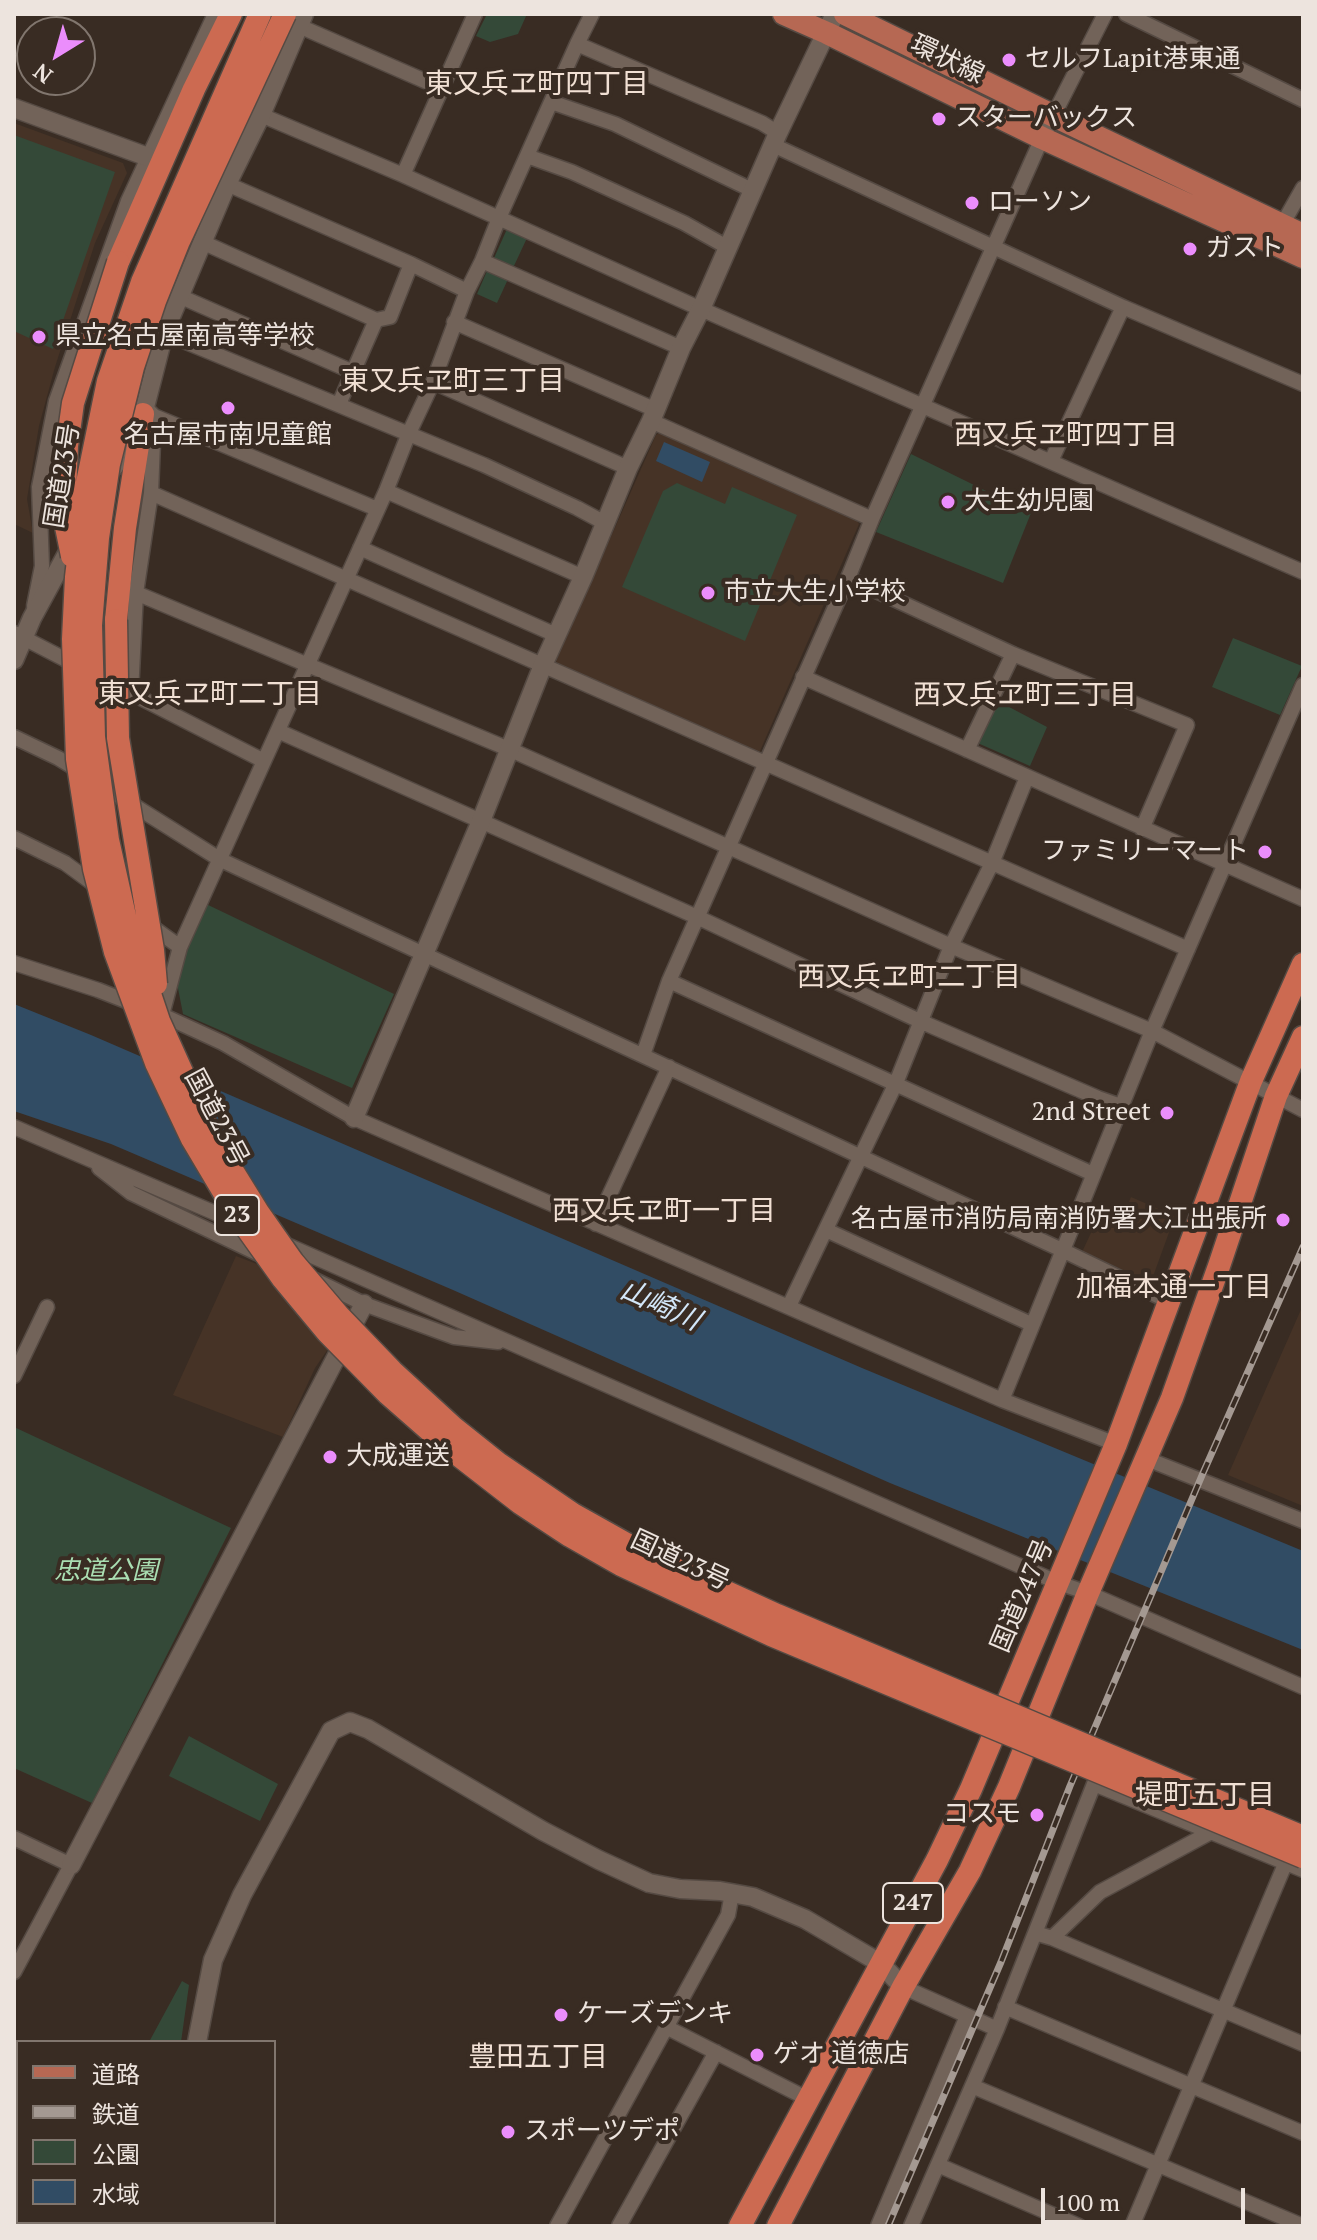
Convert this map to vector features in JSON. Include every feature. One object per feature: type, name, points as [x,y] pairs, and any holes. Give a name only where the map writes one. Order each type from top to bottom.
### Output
[{"type":"highway","points":[[76,577],[64,517],[67,446],[73,403],[118,262],[194,89],[231,14]]},
{"type":"highway","name":"国道23号","points":[[260,14],[142,282],[108,381],[88,478],[76,577],[73,639],[77,759],[94,869],[115,952],[156,1063],[192,1139],[236,1213],[283,1279],[327,1332],[388,1394],[453,1451],[520,1503],[570,1536],[621,1565],[771,1635],[1294,1860]]},
{"type":"highway","name":"国道23号","points":[[296,18],[179,241],[155,301],[133,367],[109,464],[98,538],[91,625],[94,737],[108,840],[127,925],[160,1018],[211,1136],[293,1262],[339,1316],[392,1371],[453,1427],[498,1463],[573,1514],[648,1556],[777,1615],[1303,1837]]},
{"type":"highway","points":[[147,412],[125,528],[116,620],[118,738],[153,950],[160,1018]]},
{"type":"highway","name":"国道247号","points":[[740,2226],[937,1860],[971,1789],[1114,1449],[1251,1081],[1303,964]]},
{"type":"highway","name":"247","points":[[778,2226],[903,1987],[970,1871],[1003,1801],[1172,1398],[1276,1096],[1303,1037]]},
{"type":"main road","name":"環状線","points":[[784,14],[831,23],[1042,138],[1303,257]]},
{"type":"main road","name":"環状線","points":[[845,14],[1293,230]]},
{"type":"street","points":[[32,618],[42,566],[39,487],[56,401],[128,201],[215,14]]},
{"type":"street","points":[[403,175],[475,14]]},
{"type":"street","points":[[160,1018],[180,947],[386,491],[433,382],[467,291],[592,14]]},
{"type":"street","points":[[643,1055],[669,981],[872,519],[1042,138],[1105,14]]},
{"type":"street","points":[[1126,14],[1303,100]]},
{"type":"street","points":[[131,693],[136,593],[151,493],[147,412],[164,333],[227,184],[261,115],[296,18],[441,88]]},
{"type":"street","points":[[354,1118],[628,468],[775,139],[831,23]]},
{"type":"street","points":[[577,44],[762,123],[775,139],[994,246],[1123,307],[1303,384]]},
{"type":"street","points":[[551,102],[615,124],[752,190]]},
{"type":"street","points":[[14,108],[148,157]]},
{"type":"street","points":[[261,115],[1303,572]]},
{"type":"street","points":[[527,156],[572,172],[684,223],[727,247]]},
{"type":"street","points":[[227,184],[467,291]]},
{"type":"street","points":[[1293,230],[1303,188]]},
{"type":"street","points":[[202,242],[376,320],[390,317],[411,264]]},
{"type":"street","points":[[482,261],[681,348]]},
{"type":"street","points":[[179,296],[353,372]]},
{"type":"street","points":[[1051,461],[1123,307]]},
{"type":"street","points":[[339,404],[376,320]]},
{"type":"street","points":[[454,322],[872,519]]},
{"type":"street","points":[[164,333],[409,433],[524,483],[605,523]]},
{"type":"street","points":[[433,382],[628,468]]},
{"type":"street","points":[[14,660],[19,635],[32,618],[147,412]]},
{"type":"street","points":[[147,412],[377,509]]},
{"type":"street","points":[[386,491],[583,577]]},
{"type":"street","points":[[151,493],[1188,949]]},
{"type":"street","points":[[360,548],[556,635]]},
{"type":"street","points":[[848,578],[1013,654],[1187,725],[1142,829]]},
{"type":"street","points":[[136,593],[511,750],[951,946],[1152,1031],[1303,1110]]},
{"type":"street","points":[[19,635],[264,761]]},
{"type":"street","points":[[967,750],[1013,654]]},
{"type":"street","points":[[803,677],[1303,899]]},
{"type":"street","points":[[1002,1400],[1152,1031],[1303,685]]},
{"type":"street","points":[[278,731],[697,917],[922,1022],[1121,1106]]},
{"type":"street","points":[[14,737],[74,767],[221,860],[1170,1302]]},
{"type":"street","points":[[789,1306],[896,1083],[951,946],[992,863],[1027,777]]},
{"type":"street","points":[[14,838],[65,863],[180,947]]},
{"type":"street","points":[[14,963],[98,990],[206,1035],[354,1118],[1114,1449]]},
{"type":"street","points":[[669,981],[1093,1174]]},
{"type":"street","points":[[596,1224],[669,1067]]},
{"type":"street","points":[[14,1127],[515,1344],[1062,1576],[1092,1585],[1303,1687]]},
{"type":"street","points":[[83,1155],[131,1193],[364,1304],[454,1337],[515,1344]]},
{"type":"street","points":[[826,1230],[1031,1324]]},
{"type":"street","points":[[14,1972],[364,1304]]},
{"type":"street","points":[[14,1376],[47,1307]]},
{"type":"street","points":[[1145,1463],[1303,1521]]},
{"type":"street","points":[[197,2040],[213,1960],[242,1895],[331,1731],[350,1722],[368,1729],[599,1860],[649,1883],[753,1897],[805,1919],[880,1963],[903,1987],[997,2029]]},
{"type":"street","points":[[911,2226],[997,2029],[1094,1784],[1294,1860],[1303,1870]]},
{"type":"street","points":[[1052,1938],[1100,1892],[1213,1831]]},
{"type":"street","points":[[14,1838],[71,1865]]},
{"type":"street","points":[[1132,2226],[1223,2010],[1294,1860]]},
{"type":"street","points":[[557,2226],[728,1915],[732,1893]]},
{"type":"street","points":[[1035,1933],[1303,2044]]},
{"type":"street","points":[[1005,2007],[1303,2133]]},
{"type":"street","points":[[878,2226],[967,2016]]},
{"type":"street","points":[[666,2027],[808,2099]]},
{"type":"street","points":[[619,2226],[716,2052]]},
{"type":"street","points":[[972,2086],[1303,2226]]},
{"type":"street","points":[[938,2165],[1079,2226]]},
{"type":"shaded area","name":"県立名古屋南高等学校","points":[[14,123],[123,163],[127,173],[95,243],[39,426],[27,499],[33,533],[14,524]]},
{"type":"shaded area","name":"市立大生小学校","points":[[661,432],[855,518],[859,524],[760,751],[754,752],[556,661],[656,435]]},
{"type":"shaded area","points":[[1131,1197],[1175,1216],[1151,1282],[1082,1252],[1098,1218],[1118,1227]]},
{"type":"shaded area","points":[[236,1256],[353,1301],[355,1310],[315,1368],[283,1437],[173,1395]]},
{"type":"shaded area","points":[[1303,1305],[1303,1506],[1228,1475]]},
{"type":"green space","points":[[487,14],[527,14],[518,34],[490,42],[476,36]]},
{"type":"green space","name":"県立名古屋南高等学校","points":[[14,135],[115,172],[53,349],[14,331]]},
{"type":"green space","points":[[507,229],[527,238],[513,268],[494,258]]},
{"type":"green space","points":[[493,269],[509,277],[497,303],[477,294],[487,271]]},
{"type":"green space","points":[[911,454],[1031,513],[1003,583],[876,532]]},
{"type":"green space","points":[[677,483],[725,504],[732,487],[797,515],[745,641],[622,587],[663,491]]},
{"type":"green space","points":[[1233,638],[1302,666],[1280,715],[1212,687]]},
{"type":"green space","points":[[994,699],[1047,727],[1030,766],[973,741]]},
{"type":"green space","points":[[204,903],[394,994],[352,1088],[183,1014],[176,978],[183,948]]},
{"type":"green space","name":"忠道公園","points":[[14,1427],[231,1528],[92,1803],[14,1768]]},
{"type":"green space","points":[[189,1736],[278,1784],[260,1821],[169,1776]]},
{"type":"green space","points":[[182,1981],[189,1985],[181,2040],[150,2040]]},
{"type":"water","points":[[664,442],[710,462],[702,482],[656,461]]},
{"type":"water","name":"山崎川","points":[[14,1004],[862,1368],[1303,1551],[1303,1650],[890,1483],[453,1290],[111,1144],[14,1111]]},
{"type":"railway","points":[[888,2226],[1001,1962],[1070,1786],[1303,1247]]},
{"type":"place","name":"セルフLapit港東通","points":[[1009,60]]},
{"type":"place","name":"スターバックス","points":[[939,119]]},
{"type":"place","name":"ローソン","points":[[972,203]]},
{"type":"place","name":"ガスト","points":[[1190,249]]},
{"type":"place","name":"県立名古屋南高等学校","points":[[39,337]]},
{"type":"place","name":"名古屋市南児童館","points":[[228,408]]},
{"type":"place","name":"大生幼児園","points":[[948,502]]},
{"type":"place","name":"市立大生小学校","points":[[708,593]]},
{"type":"place","name":"ファミリーマート","points":[[1265,852]]},
{"type":"place","name":"2nd Street","points":[[1167,1113]]},
{"type":"place","name":"名古屋市消防局南消防署大江出張所","points":[[1283,1220]]},
{"type":"place","name":"大成運送","points":[[330,1457]]},
{"type":"place","name":"コスモ","points":[[1037,1815]]},
{"type":"place","name":"ケーズデンキ","points":[[561,2015]]},
{"type":"place","name":"ゲオ 道徳店","points":[[757,2055]]},
{"type":"place","name":"スポーツデポ","points":[[508,2132]]},
{"type":"district","name":"東又兵ヱ町四丁目","points":[[537,85]]},
{"type":"district","name":"東又兵ヱ町三丁目","points":[[453,382]]},
{"type":"district","name":"西又兵ヱ町四丁目","points":[[1066,436]]},
{"type":"district","name":"東又兵ヱ町二丁目","points":[[210,695]]},
{"type":"district","name":"西又兵ヱ町三丁目","points":[[1025,696]]},
{"type":"district","name":"西又兵ヱ町二丁目","points":[[909,978]]},
{"type":"district","name":"西又兵ヱ町一丁目","points":[[664,1212]]},
{"type":"district","name":"加福本通一丁目","points":[[1174,1288]]},
{"type":"district","name":"堤町五丁目","points":[[1205,1796]]},
{"type":"district","name":"豊田五丁目","points":[[538,2058]]}]
